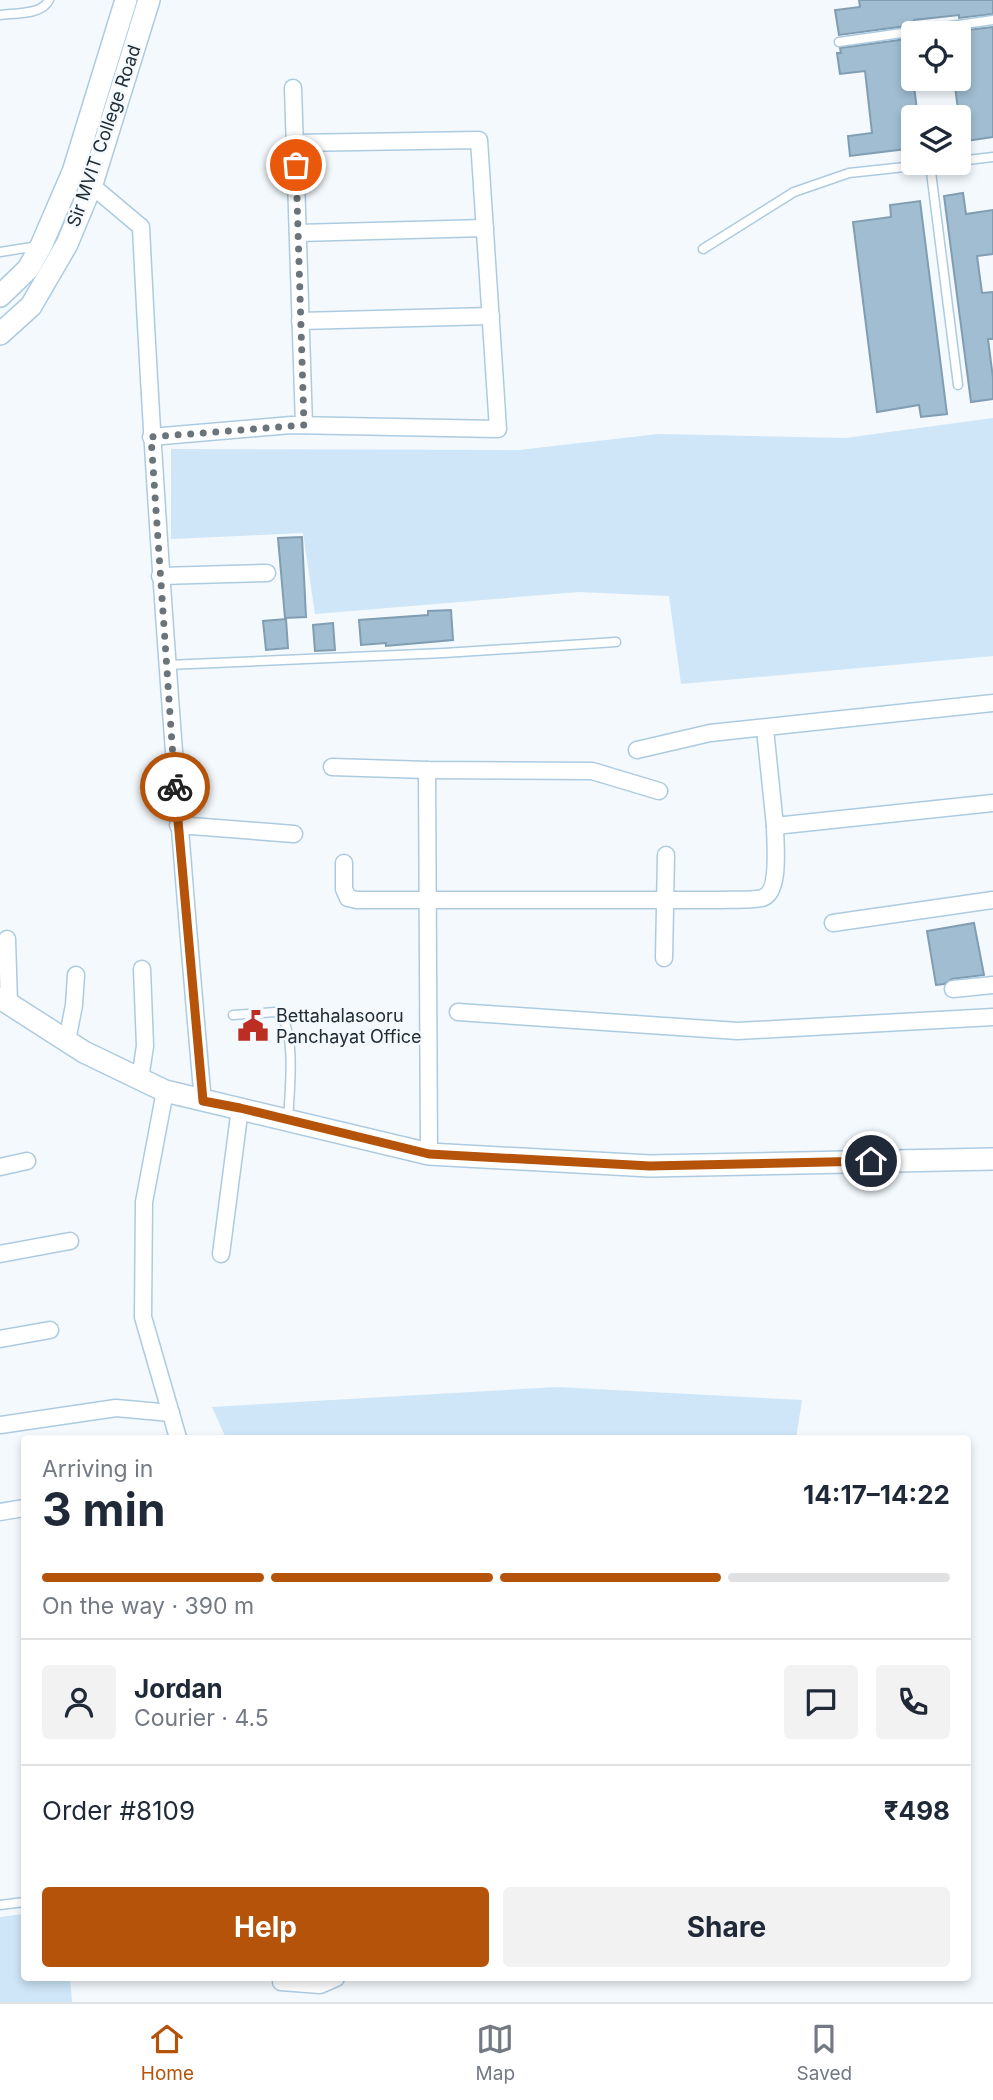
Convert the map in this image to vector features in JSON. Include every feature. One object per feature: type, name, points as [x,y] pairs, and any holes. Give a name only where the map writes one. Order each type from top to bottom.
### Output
[{"type":"street","name":"Sir MVIT College Road","points":[[0,296],[28,269],[41,246],[73,172],[126,0]]},
{"type":"street","name":"Sir MVIT College Road","points":[[0,334],[31,306],[67,244],[92,184],[149,0]]},
{"type":"street","points":[[293,88],[304,425]]},
{"type":"street","points":[[151,437],[304,425],[498,429],[479,140],[295,143]]},
{"type":"street","points":[[73,172],[92,184],[141,227],[160,576],[178,825],[203,1101]]},
{"type":"street","points":[[298,233],[485,228]]},
{"type":"street","points":[[300,321],[491,316]]},
{"type":"street","points":[[160,576],[267,573]]},
{"type":"street","points":[[638,750],[710,733],[993,703]]},
{"type":"street","points":[[344,863],[344,889],[348,898],[357,900],[763,898],[771,893],[774,884],[775,826],[765,729]]},
{"type":"street","points":[[332,767],[592,771],[659,791]]},
{"type":"street","points":[[427,770],[429,1154]]},
{"type":"street","points":[[775,826],[993,803]]},
{"type":"street","points":[[178,825],[294,834]]},
{"type":"street","points":[[664,958],[666,855]]},
{"type":"street","points":[[833,923],[993,900]]},
{"type":"street","points":[[7,939],[5,1001],[67,1041],[140,1079],[165,1091],[203,1101],[429,1154],[650,1166],[993,1159]]},
{"type":"street","points":[[140,1079],[145,1046],[142,969]]},
{"type":"street","points":[[67,1041],[76,975]]},
{"type":"street","points":[[953,989],[993,985]]},
{"type":"street","points":[[458,1012],[738,1031],[993,1017]]},
{"type":"street","points":[[165,1091],[144,1202],[143,1317],[177,1435]]},
{"type":"street","points":[[221,1254],[240,1108]]},
{"type":"street","points":[[0,1167],[27,1161]]},
{"type":"street","points":[[0,1254],[70,1241]]},
{"type":"street","points":[[0,1339],[50,1330]]},
{"type":"street","points":[[0,1425],[116,1408],[171,1413]]},
{"type":"street","points":[[0,1512],[21,1508]]},
{"type":"street","points":[[281,1982],[320,1985],[329,1981]]},
{"type":"lane","points":[[0,15],[37,10],[49,0]]},
{"type":"lane","points":[[839,42],[993,20]]},
{"type":"lane","points":[[971,160],[993,157]]},
{"type":"lane","points":[[703,249],[794,192],[849,173],[901,167]]},
{"type":"lane","points":[[931,175],[958,385]]},
{"type":"lane","points":[[0,252],[41,246]]},
{"type":"lane","points":[[167,664],[444,653],[616,642]]},
{"type":"lane","points":[[233,1015],[276,1012],[285,1022],[290,1042],[288,1120]]},
{"type":"lane","points":[[0,1905],[21,1902]]},
{"type":"shaded area","points":[[993,418],[993,656],[681,684],[669,596],[578,592],[315,614],[303,533],[171,539],[171,449],[519,450],[658,434],[845,438]]},
{"type":"shaded area","points":[[557,1387],[802,1400],[796,1435],[225,1435],[212,1407]]},
{"type":"shaded area","points":[[21,1914],[21,1981],[70,1981],[72,2002],[0,2002],[0,1917]]},
{"type":"building","points":[[859,0],[993,0],[993,14],[901,21],[901,27],[839,35],[835,10],[860,7]]},
{"type":"building","points":[[993,27],[993,137],[971,140],[971,105],[957,105],[956,91],[971,91],[971,30]]},
{"type":"building","points":[[901,40],[901,91],[915,91],[916,105],[901,105],[901,150],[850,156],[848,136],[872,133],[865,71],[840,74],[837,53],[841,53],[840,48]]},
{"type":"building","points":[[963,193],[966,214],[993,210],[993,254],[977,256],[982,293],[993,292],[993,339],[988,339],[993,399],[971,402],[944,196]]},
{"type":"building","points":[[920,201],[947,414],[921,417],[919,405],[877,412],[853,222],[891,217],[890,205]]},
{"type":"building","points":[[302,537],[306,617],[285,618],[278,538]]},
{"type":"building","points":[[451,610],[453,640],[386,646],[386,643],[361,645],[359,620],[428,615],[428,611]]},
{"type":"building","points":[[286,619],[288,648],[266,650],[263,621]]},
{"type":"building","points":[[333,623],[335,650],[315,651],[313,625]]},
{"type":"building","points":[[974,923],[984,975],[952,979],[936,985],[927,931]]},
{"type":"way so far","points":[[175,787],[151,437],[304,425],[296,165]]},
{"type":"place","name":"Bettahalasooru Panchayat Office","points":[[253,1026]]},
{"type":"route","points":[[175,787],[203,1101],[429,1154],[650,1166],[871,1161]]}]
